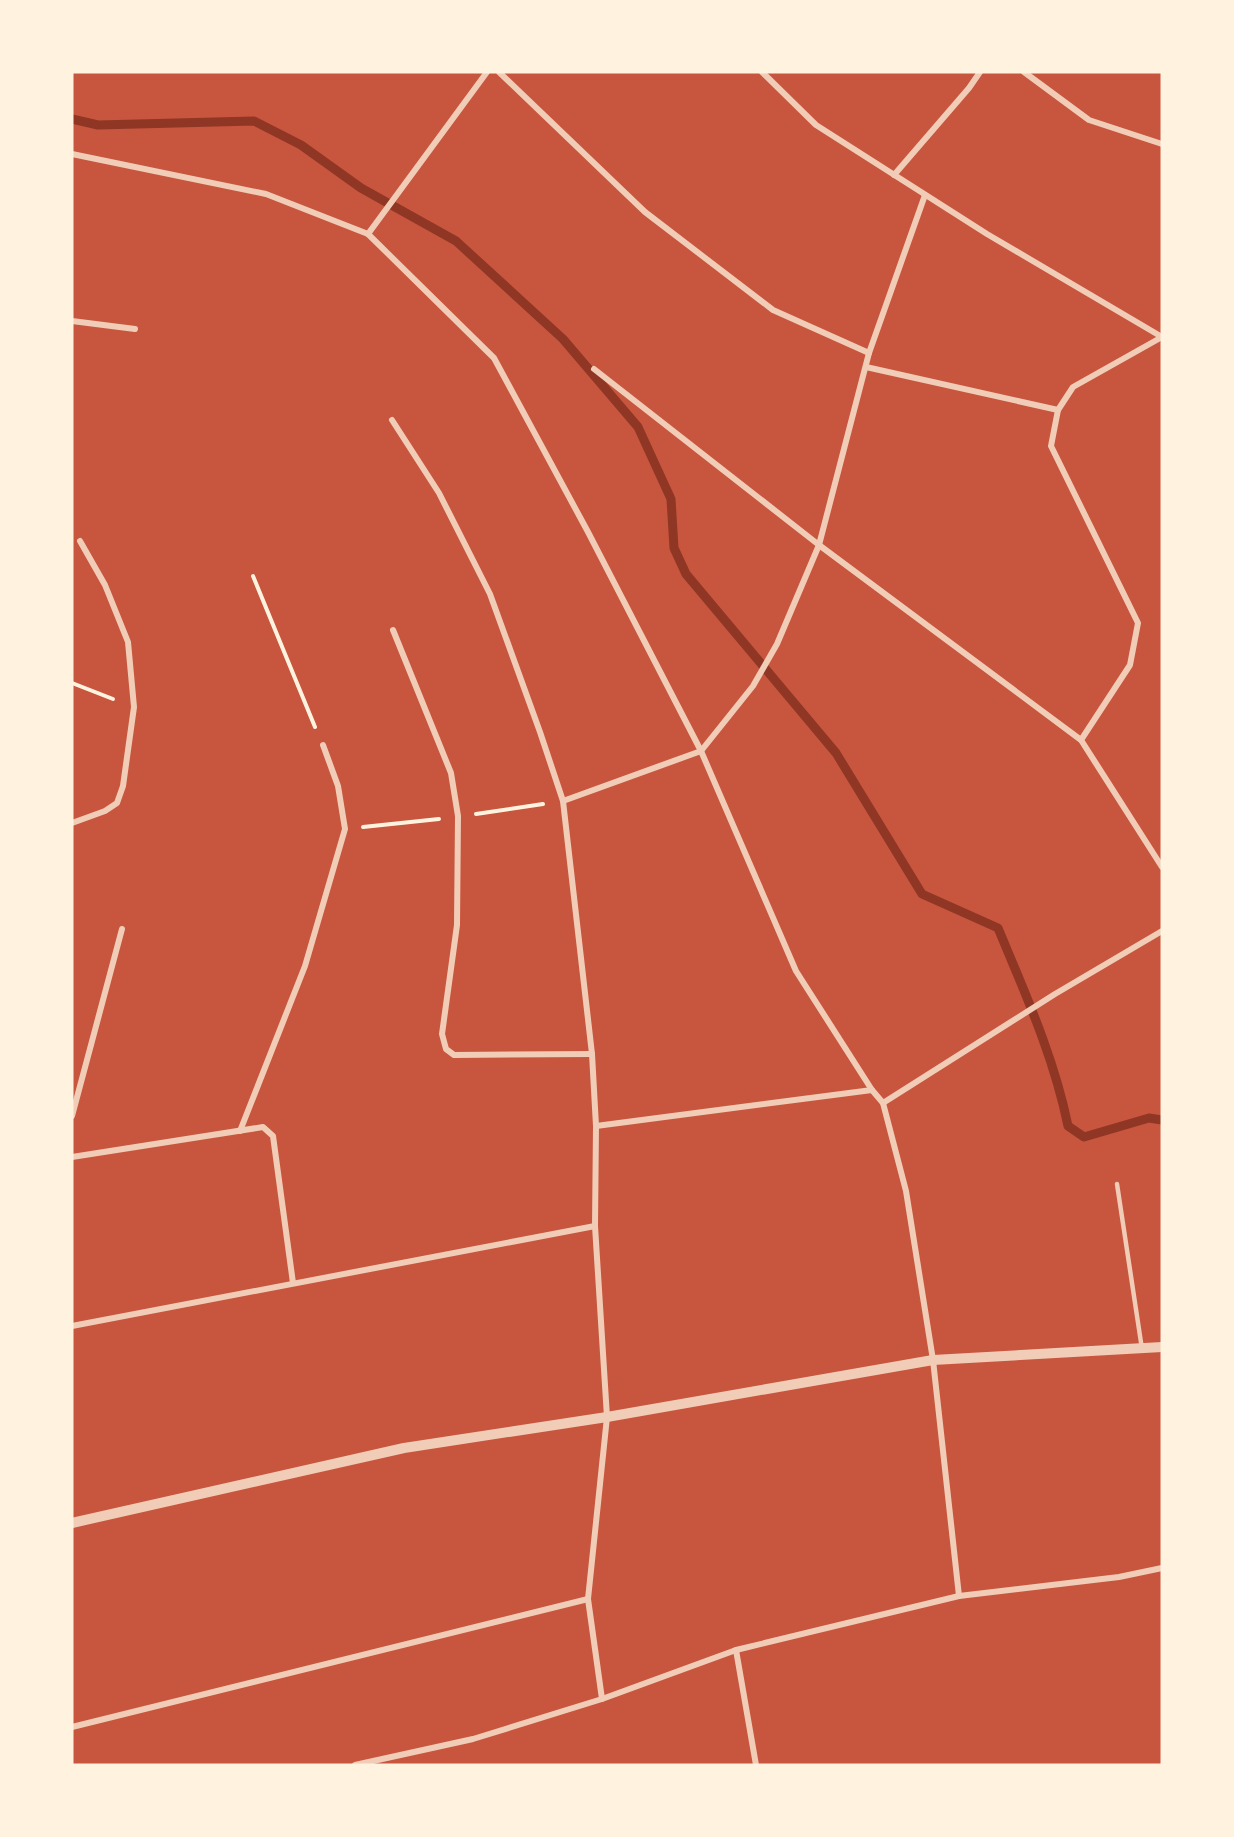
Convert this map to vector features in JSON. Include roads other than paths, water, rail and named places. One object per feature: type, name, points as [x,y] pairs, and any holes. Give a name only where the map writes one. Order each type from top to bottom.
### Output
[{"type":"street","points":[[368,234],[487,72]]},
{"type":"street","points":[[499,72],[645,212],[773,310],[869,353]]},
{"type":"street","points":[[762,72],[816,125],[987,234],[1162,337]]},
{"type":"street","points":[[894,175],[969,88],[980,72]]},
{"type":"street","points":[[1024,72],[1089,120],[1162,144]]},
{"type":"street","points":[[72,154],[266,194],[368,234],[494,358],[588,532],[701,751],[796,971],[872,1090],[883,1103],[906,1191],[933,1360],[959,1596]]},
{"type":"street","points":[[563,801],[701,751],[753,686],[777,644],[819,545],[869,353],[926,195]]},
{"type":"street","points":[[72,321],[135,329]]},
{"type":"street","points":[[1081,740],[1130,665],[1138,623],[1051,446],[1058,410],[1073,387],[1162,337]]},
{"type":"street","points":[[866,367],[1058,410]]},
{"type":"street","points":[[594,369],[819,545],[1081,740],[1162,867]]},
{"type":"street","points":[[392,420],[439,493],[490,594],[563,801],[592,1054],[596,1126],[595,1226],[607,1417],[588,1599],[602,1699]]},
{"type":"street","points":[[72,823],[105,811],[117,802],[123,786],[134,707],[128,642],[105,585],[80,541]]},
{"type":"street","points":[[393,630],[451,773],[458,816],[457,924],[442,1034],[446,1049],[454,1055],[592,1054]]},
{"type":"street","points":[[240,1131],[305,966],[345,829],[338,786],[323,745]]},
{"type":"street","points":[[72,1116],[122,930]]},
{"type":"street","points":[[883,1103],[1055,994],[1162,931]]},
{"type":"street","points":[[596,1126],[872,1090]]},
{"type":"street","points":[[72,1157],[263,1127],[273,1136],[293,1283]]},
{"type":"street","points":[[72,1326],[595,1226]]},
{"type":"street","points":[[72,1523],[404,1448],[607,1417],[933,1360],[1162,1347]]},
{"type":"street","points":[[355,1765],[473,1739],[602,1699],[736,1650],[959,1596],[1119,1577],[1162,1568]]},
{"type":"street","points":[[72,1727],[588,1599]]},
{"type":"street","points":[[736,1650],[756,1765]]},
{"type":"lane","points":[[1117,1184],[1142,1349]]},
{"type":"waterway","points":[[72,119],[98,125],[254,121],[301,145],[361,188],[456,241],[563,339],[638,427],[671,499],[674,548],[686,574],[836,753],[922,894],[998,928],[1047,1050],[1068,1126],[1084,1137],[1149,1118],[1162,1120]]}]
